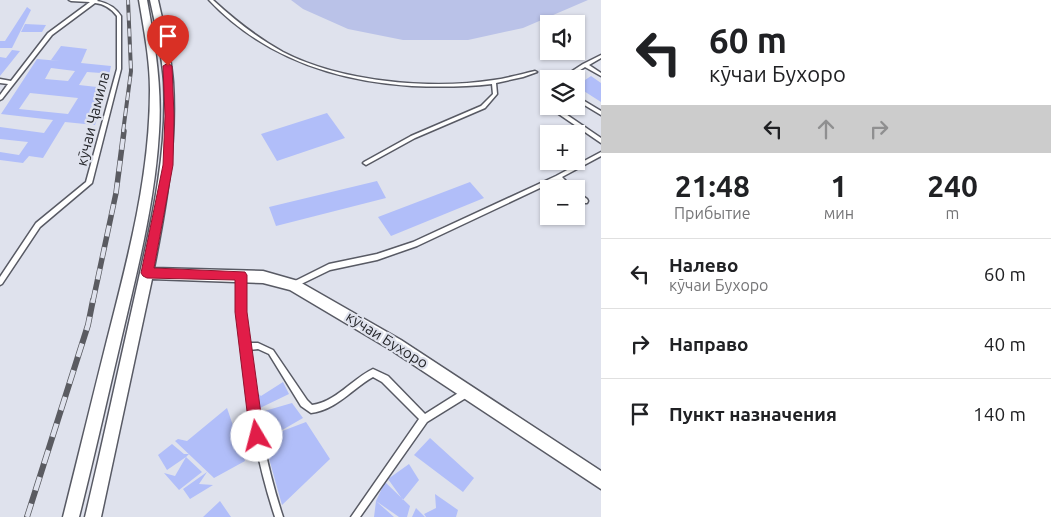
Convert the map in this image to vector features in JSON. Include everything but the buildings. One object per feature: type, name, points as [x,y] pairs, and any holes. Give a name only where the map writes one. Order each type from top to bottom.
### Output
[{"type":"street","points":[[71,517],[129,282],[152,166],[155,137],[156,82],[151,38],[142,0]]},
{"type":"street","points":[[93,517],[147,273],[166,176],[170,135],[168,66],[154,0]]},
{"type":"street","name":"кӯчаи Бухоро","points":[[147,273],[241,275],[263,277],[293,285],[348,316],[601,480]]},
{"type":"lane","points":[[72,0],[96,1]]},
{"type":"lane","points":[[211,0],[238,26],[267,46],[301,62],[359,80],[408,85],[456,85],[494,82],[535,72]]},
{"type":"lane","points":[[0,98],[50,34],[96,1]]},
{"type":"lane","name":"кӯчаи Ҷамила","points":[[0,282],[38,225],[90,182],[119,69],[120,16],[116,9],[96,1]]},
{"type":"lane","points":[[577,70],[601,56]]},
{"type":"lane","points":[[585,65],[601,75]]},
{"type":"lane","points":[[0,81],[12,83]]},
{"type":"lane","points":[[366,163],[413,137],[483,107],[495,94],[494,82]]},
{"type":"lane","points":[[585,103],[601,113]]},
{"type":"lane","points":[[562,115],[601,141]]},
{"type":"lane","points":[[293,285],[329,266],[377,257],[415,244],[601,154]]},
{"type":"lane","points":[[558,176],[562,180]]},
{"type":"lane","points":[[241,275],[241,312],[259,448],[264,474],[279,517]]},
{"type":"lane","points":[[245,346],[258,346],[271,352],[304,403],[311,409],[316,409],[328,403],[364,377],[373,373],[385,379],[424,419]]},
{"type":"lane","points":[[355,517],[424,419],[468,392]]},
{"type":"shaded area","points":[[291,0],[588,0],[553,15],[540,15],[540,21],[523,28],[468,40],[403,40],[348,29],[303,9]]},
{"type":"railway","points":[[123,132],[131,71],[128,0]]},
{"type":"railway","points":[[93,301],[116,193],[124,131]]},
{"type":"railway","points":[[27,517],[88,325],[93,300]]},
{"type":"route","points":[[168,66],[170,135],[168,165],[147,273],[241,275],[241,312],[257,436]]}]
